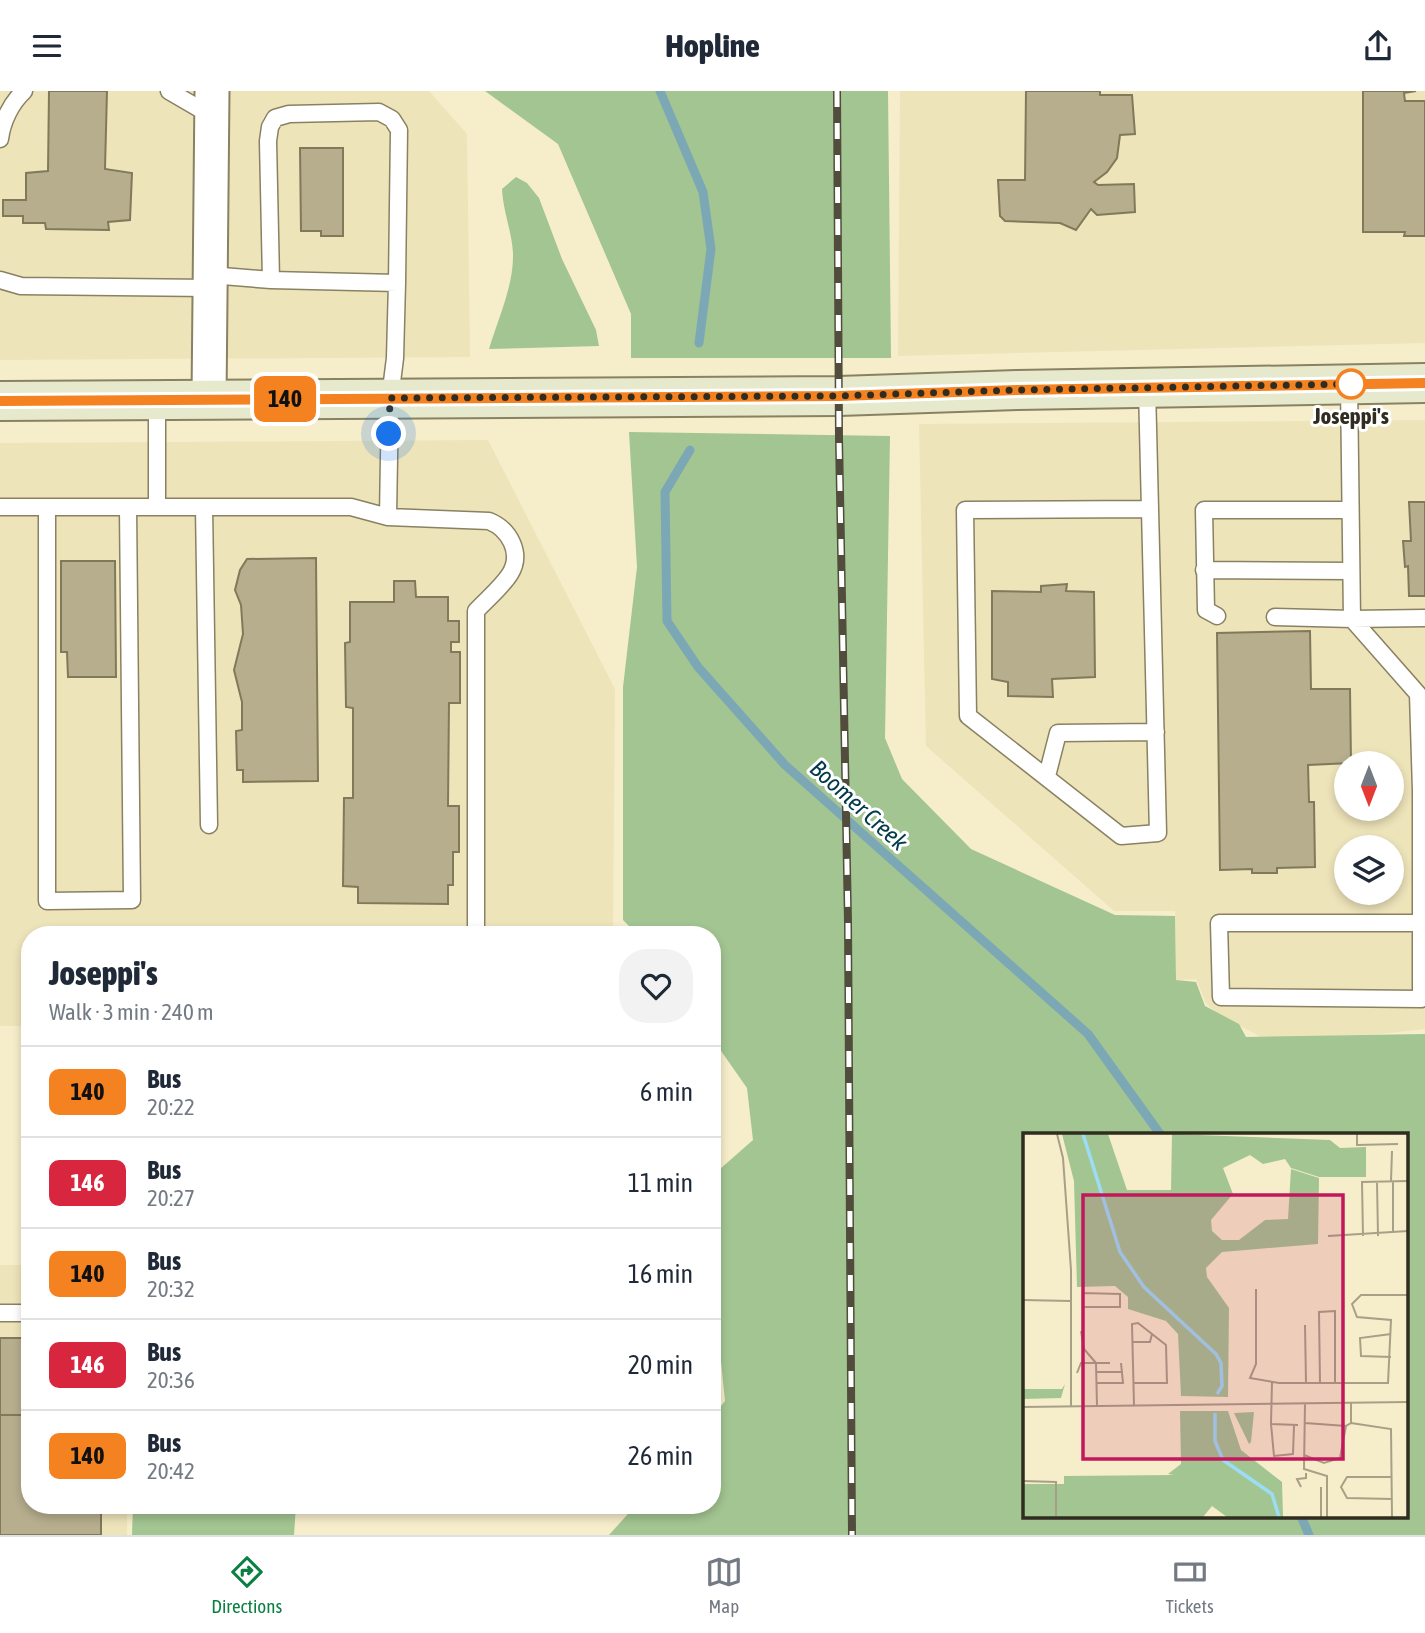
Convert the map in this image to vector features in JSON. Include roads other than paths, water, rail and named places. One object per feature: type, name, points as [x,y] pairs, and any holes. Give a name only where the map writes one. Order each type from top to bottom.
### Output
[{"type":"main road","points":[[0,401],[839,396],[1425,383]]},
{"type":"street","points":[[209,400],[212,104]]},
{"type":"lane","points":[[0,139],[2,125],[18,96],[24,91]]},
{"type":"lane","points":[[169,91],[212,104]]},
{"type":"lane","points":[[271,281],[268,141],[270,127],[275,118],[289,114],[379,112],[392,119],[399,129],[395,358],[390,398],[388,517]]},
{"type":"lane","points":[[0,280],[21,286],[271,281],[397,283]]},
{"type":"lane","points":[[1349,384],[1352,619],[1418,694],[1423,791],[1420,999],[1221,997],[1219,923],[1420,923]]},
{"type":"lane","points":[[1147,388],[1158,833],[1121,836],[968,716],[965,510],[1149,509]]},
{"type":"lane","points":[[157,400],[157,507]]},
{"type":"lane","points":[[0,507],[351,507],[388,517],[489,521],[501,526],[510,537],[514,563],[510,574],[476,611],[476,926]]},
{"type":"lane","points":[[47,507],[47,901],[132,900],[128,507]]},
{"type":"lane","points":[[204,507],[209,825]]},
{"type":"lane","points":[[1217,616],[1206,610],[1204,510],[1350,510]]},
{"type":"lane","points":[[1204,570],[1351,571]]},
{"type":"lane","points":[[1275,617],[1425,618]]},
{"type":"lane","points":[[1047,776],[1058,733],[1156,732]]},
{"type":"lane","points":[[0,1313],[21,1313]]},
{"type":"waterway","name":"Boomer Creek","points":[[660,91],[703,192],[711,249],[699,343]]},
{"type":"waterway","name":"Boomer Creek","points":[[690,450],[665,492],[667,621],[698,667],[785,765],[1088,1034],[1159,1133]]},
{"type":"waterway","name":"Boomer Creek","points":[[1301,1517],[1309,1535]]},
{"type":"railway","points":[[837,91],[839,438],[848,922],[852,1535]]},
{"type":"place","name":"Joseppi's","points":[[1351,384]]}]
